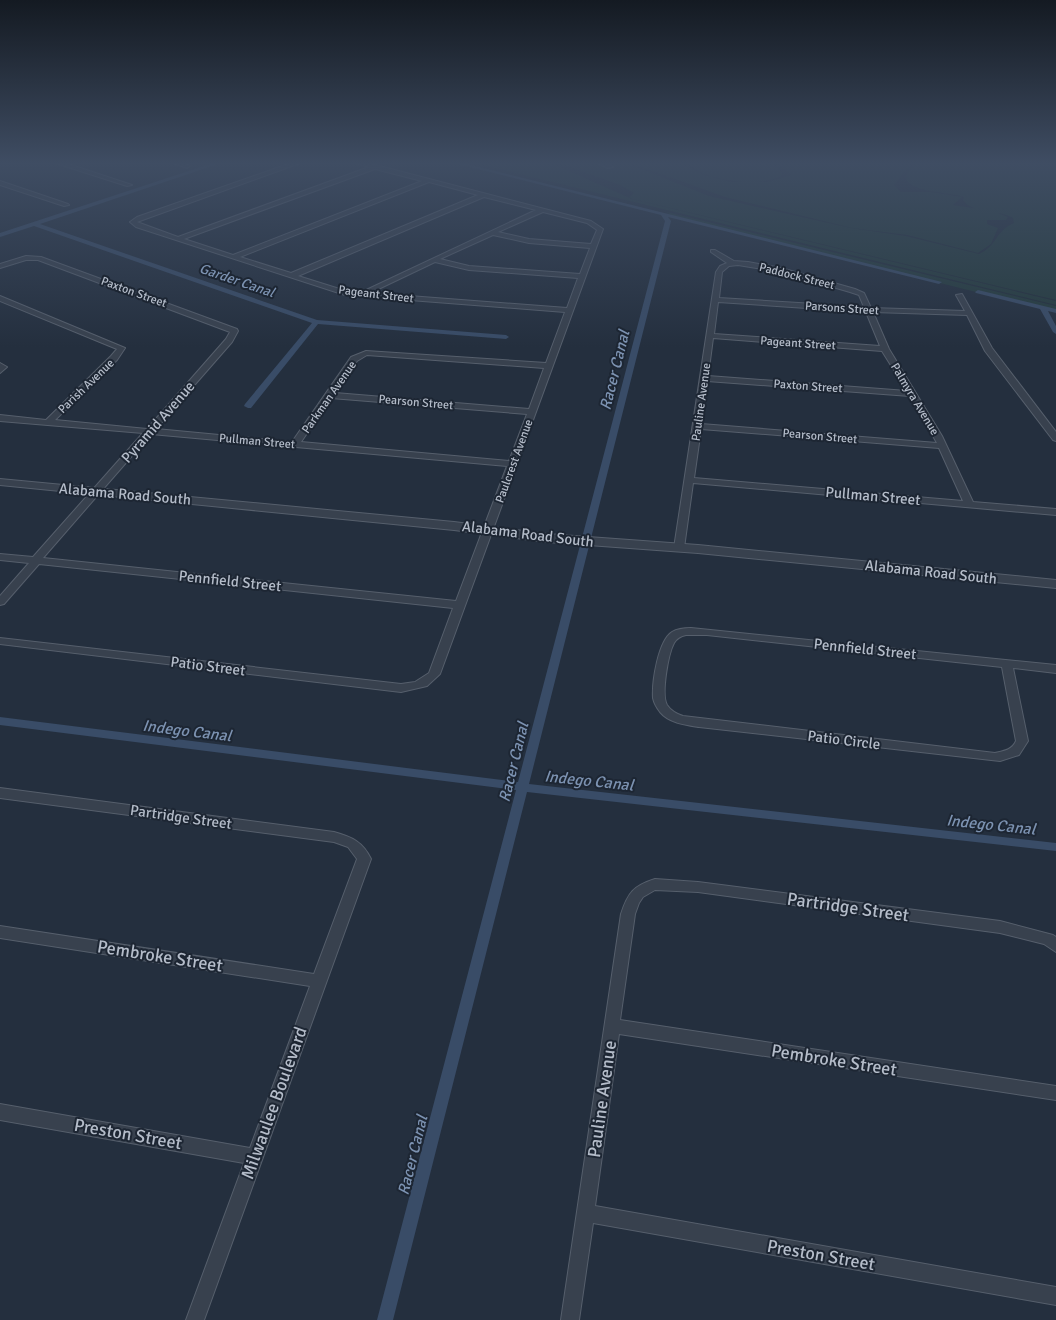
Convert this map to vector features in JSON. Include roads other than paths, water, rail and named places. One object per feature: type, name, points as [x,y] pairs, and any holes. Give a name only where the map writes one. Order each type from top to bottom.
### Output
[{"type":"street","name":"Pageant Street","points":[[137,224],[178,239],[338,291],[362,295],[570,310]]},
{"type":"street","points":[[178,239],[220,224]]},
{"type":"street","points":[[233,257],[318,224]]},
{"type":"street","points":[[291,276],[415,224]]},
{"type":"street","points":[[362,295],[373,288],[512,224]]},
{"type":"street","name":"Paulcrest Avenue","points":[[416,687],[428,682],[434,674],[489,530],[600,229],[599,226],[590,224]]},
{"type":"street","points":[[492,233],[529,241],[594,246]]},
{"type":"street","points":[[714,251],[732,263]]},
{"type":"street","name":"Paxton Street","points":[[0,266],[33,257],[219,323],[234,331]]},
{"type":"street","points":[[434,260],[469,268],[583,276]]},
{"type":"street","name":"Paddock Street","points":[[732,263],[740,262],[763,267],[862,294]]},
{"type":"street","name":"Pauline Avenue","points":[[679,548],[720,270],[732,263]]},
{"type":"street","name":"Palmyra Avenue","points":[[862,294],[885,349],[943,446],[969,504]]},
{"type":"street","points":[[960,295],[988,349],[1056,438]]},
{"type":"street","name":"Parish Avenue","points":[[0,298],[121,348],[114,358],[48,422]]},
{"type":"street","name":"Parsons Street","points":[[716,300],[868,310],[968,313]]},
{"type":"street","name":"Pyramid Avenue","points":[[0,602],[229,340],[234,331]]},
{"type":"street","name":"Pageant Street","points":[[711,336],[885,349]]},
{"type":"street","name":"Parkman Avenue","points":[[295,444],[354,358],[366,353],[549,366]]},
{"type":"street","name":"Paxton Street","points":[[705,378],[912,394]]},
{"type":"street","name":"Pearson Street","points":[[330,394],[532,412]]},
{"type":"street","name":"Pullman Street","points":[[0,418],[513,464]]},
{"type":"street","name":"Pearson Street","points":[[698,426],[943,446]]},
{"type":"street","name":"Pullman Street","points":[[690,480],[1056,512]]},
{"type":"street","name":"Alabama Road South","points":[[0,482],[489,530],[564,540],[679,548],[1056,584]]},
{"type":"street","name":"Pennfield Street","points":[[0,557],[460,605]]},
{"type":"street","name":"Pennfield Street","points":[[675,635],[684,632],[707,632],[1056,669]]},
{"type":"street","name":"Patio Circle","points":[[675,635],[667,644],[665,652],[660,698],[661,706],[670,716],[712,725],[995,757],[1011,754],[1019,750],[1022,741],[1007,664]]},
{"type":"street","name":"Patio Street","points":[[0,641],[401,688],[416,687]]},
{"type":"street","name":"Partridge Street","points":[[0,793],[348,840],[360,848],[364,860],[356,887]]},
{"type":"street","name":"Partridge Street","points":[[648,885],[662,883],[698,887],[1000,927],[1052,942]]},
{"type":"street","name":"Pauline Avenue","points":[[570,1320],[632,900],[648,885]]},
{"type":"street","name":"Milwaulee Boulevard","points":[[195,1320],[319,981],[356,887]]},
{"type":"street","name":"Pembroke Street","points":[[0,932],[319,981]]},
{"type":"street","name":"Pembroke Street","points":[[613,1026],[1056,1092]]},
{"type":"street","name":"Preston Street","points":[[0,1112],[255,1157]]},
{"type":"street","name":"Preston Street","points":[[587,1213],[1056,1296]]},
{"type":"waterway","points":[[0,235],[35,224]]},
{"type":"waterway","name":"Garder Canal","points":[[35,224],[316,322]]},
{"type":"waterway","name":"Racer Canal","points":[[522,787],[667,224]]},
{"type":"waterway","points":[[702,224],[939,282]]},
{"type":"waterway","points":[[978,292],[1056,311]]},
{"type":"waterway","points":[[1043,308],[1056,332]]},
{"type":"waterway","name":"Garder Canal","points":[[248,406],[316,322]]},
{"type":"waterway","name":"Garder Canal","points":[[316,322],[506,337]]},
{"type":"waterway","name":"Indego Canal","points":[[0,721],[522,787]]},
{"type":"waterway","name":"Racer Canal","points":[[385,1320],[522,787]]},
{"type":"waterway","name":"Indego Canal","points":[[522,787],[1056,847]]}]
